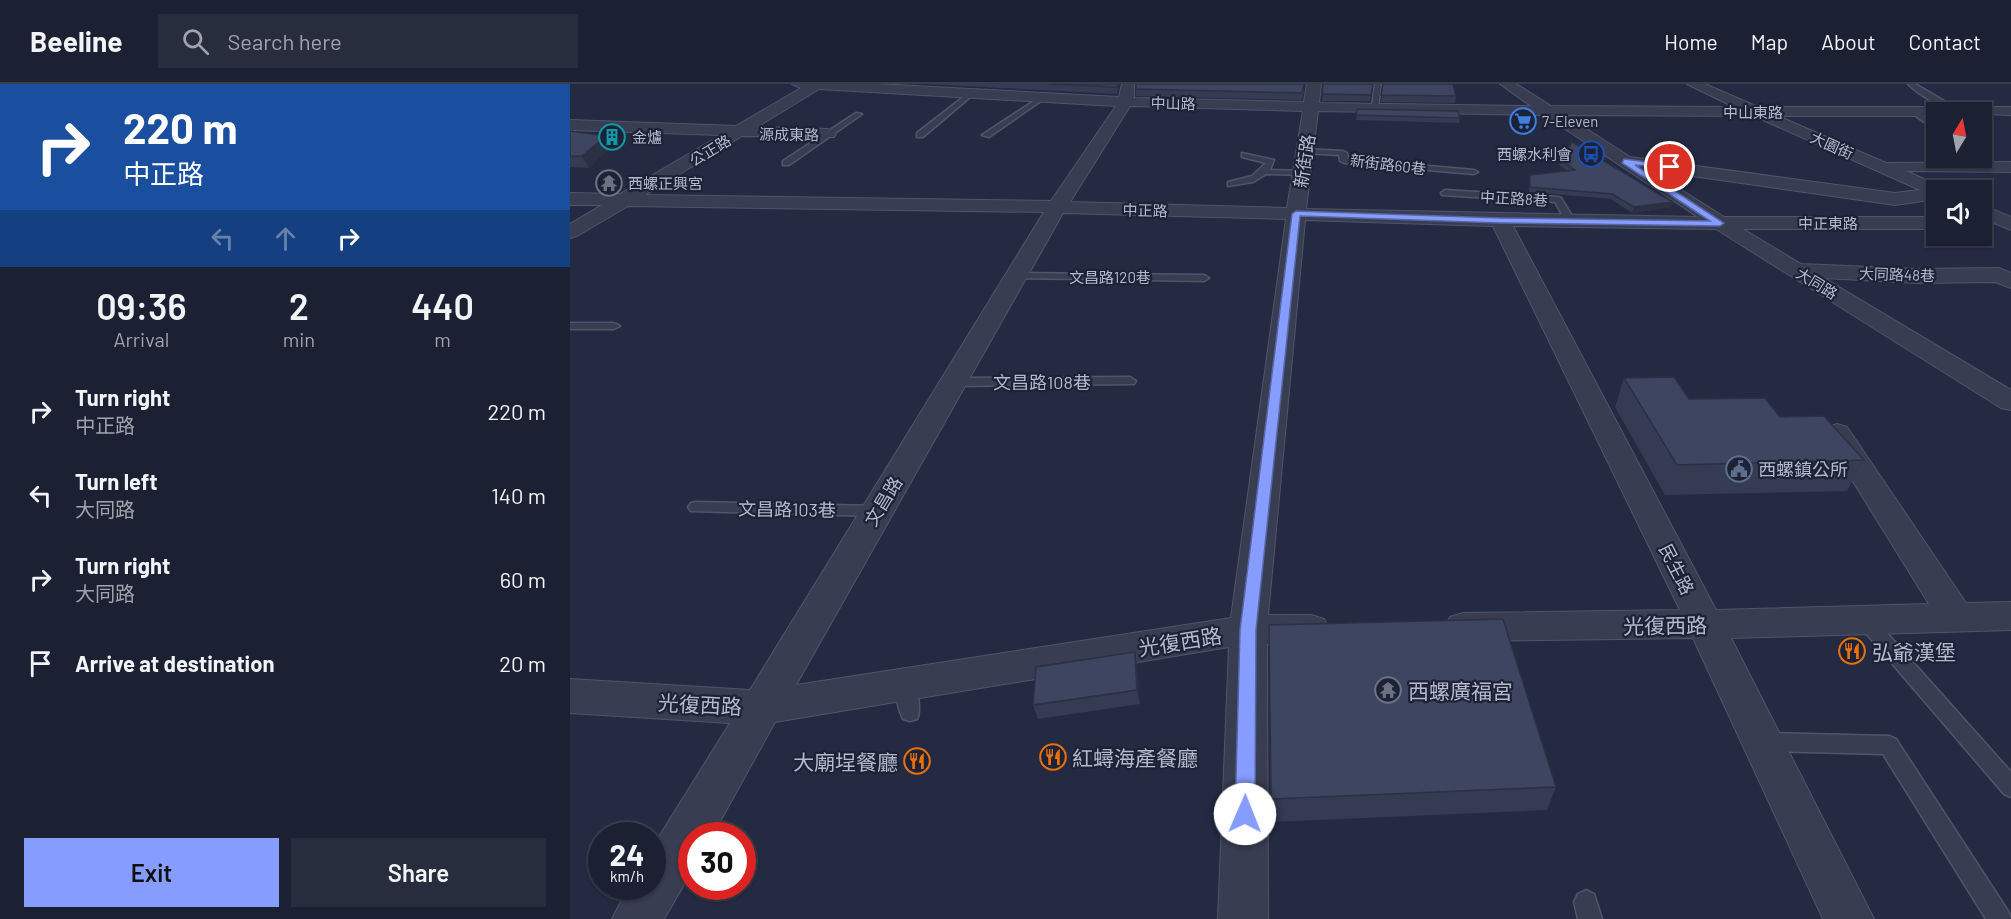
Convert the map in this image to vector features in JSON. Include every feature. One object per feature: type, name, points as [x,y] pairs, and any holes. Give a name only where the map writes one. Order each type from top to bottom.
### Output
[{"type":"street","name":"中山路","points":[[799,84],[1043,97],[1127,93],[1313,95],[1375,107],[1547,111]]},
{"type":"street","name":"公正路","points":[[570,232],[818,84]]},
{"type":"street","name":"大同路","points":[[1507,84],[1720,223],[2011,402]]},
{"type":"street","name":"大園街","points":[[1695,84],[1926,187]]},
{"type":"street","name":"文昌路","points":[[637,919],[1016,276],[1127,93]]},
{"type":"street","name":"新街路","points":[[1243,919],[1248,630],[1296,214],[1313,95]]},
{"type":"street","name":"中山東路","points":[[1547,111],[1926,112]]},
{"type":"street","name":"中山東路","points":[[1992,111],[2011,111]]},
{"type":"street","name":"源成東路","points":[[570,126],[600,130],[828,134]]},
{"type":"street","name":"大同路","points":[[1624,161],[1895,200],[1926,194]]},
{"type":"street","points":[[1880,166],[1926,164]]},
{"type":"street","points":[[1992,164],[2011,167]]},
{"type":"street","name":"中正路","points":[[570,199],[1057,207],[1500,220],[1720,223]]},
{"type":"street","points":[[1992,215],[2010,223]]},
{"type":"street","name":"民生路","points":[[1500,220],[1705,624],[1849,919]]},
{"type":"street","points":[[1992,222],[2010,223]]},
{"type":"street","name":"中正東路","points":[[1720,223],[1926,223]]},
{"type":"street","name":"大同路48巷","points":[[1796,270],[1917,276],[2007,276]]},
{"type":"street","points":[[1837,433],[1956,618]]},
{"type":"street","name":"光復西路","points":[[1435,628],[2011,616]]},
{"type":"street","name":"光復西路","points":[[570,696],[760,708],[908,699],[1248,630],[1342,629]]},
{"type":"lane","points":[[1375,107],[1378,84]]},
{"type":"lane","name":"中山東路","points":[[1911,84],[1940,102]]},
{"type":"lane","points":[[921,135],[973,93]]},
{"type":"lane","points":[[986,135],[1043,97]]},
{"type":"lane","points":[[1914,112],[1926,121]]},
{"type":"lane","points":[[786,163],[858,114]]},
{"type":"lane","name":"新街路60巷","points":[[1304,162],[1343,153],[1344,161],[1474,172]]},
{"type":"lane","points":[[1231,184],[1259,179],[1271,162],[1245,155]]},
{"type":"lane","points":[[1266,172],[1304,162]]},
{"type":"lane","name":"中正路8巷","points":[[1445,194],[1558,200],[1570,221]]},
{"type":"lane","name":"文昌路120巷","points":[[1016,276],[1204,278]]},
{"type":"lane","points":[[570,326],[614,326]]},
{"type":"lane","name":"文昌路108巷","points":[[954,382],[1130,381]]},
{"type":"lane","name":"文昌路103巷","points":[[696,507],[877,511]]},
{"type":"lane","points":[[1865,620],[2011,787]]},
{"type":"lane","points":[[1763,742],[1889,745],[2000,919]]},
{"type":"building","points":[[1049,84],[1118,84],[1117,87]]},
{"type":"building","points":[[1136,84],[1304,84],[1302,93],[1136,89]]},
{"type":"building","points":[[1323,84],[1373,84],[1371,95],[1322,94]]},
{"type":"building","points":[[1383,84],[1453,84],[1456,96],[1381,95]]},
{"type":"building","points":[[1357,109],[1458,111],[1460,118],[1356,115]]},
{"type":"building","points":[[570,131],[606,136],[582,156],[570,156]]},
{"type":"building","points":[[1572,142],[1673,202],[1634,207],[1612,194],[1530,187],[1530,175],[1575,170],[1560,160]]},
{"type":"building","points":[[1674,377],[1689,399],[1765,398],[1780,417],[1824,416],[1864,460],[1677,465],[1624,378]]},
{"type":"building","name":"西螺廣福宮","points":[[1503,619],[1556,787],[1271,799],[1269,625]]},
{"type":"building","points":[[1135,652],[1137,690],[1033,705],[1036,667]]},
{"type":"place","name":"7-Eleven","points":[[1523,121]]},
{"type":"place","name":"金爐","points":[[612,137]]},
{"type":"place","name":"西螺水利會","points":[[1591,154]]},
{"type":"place","name":"西螺正興宮","points":[[609,183]]},
{"type":"place","name":"西螺鎮公所","points":[[1739,469]]},
{"type":"place","name":"弘爺漢堡","points":[[1852,651]]},
{"type":"place","name":"西螺廣福宮","points":[[1388,690]]},
{"type":"place","name":"紅蟳海產餐廳","points":[[1053,757]]},
{"type":"place","name":"大廟埕餐廳","points":[[917,761]]},
{"type":"route","points":[[1245,814],[1248,630],[1296,214],[1720,223],[1624,161],[1670,167]]}]
